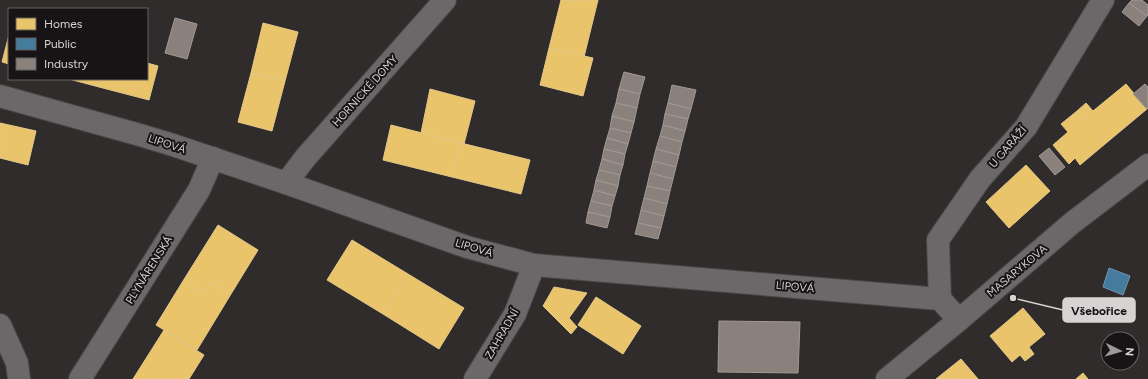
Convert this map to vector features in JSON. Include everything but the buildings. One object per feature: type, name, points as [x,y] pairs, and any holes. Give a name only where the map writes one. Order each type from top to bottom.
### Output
[{"type":"street","name":"HORNICKÉ DOMY","points":[[286,183],[306,157],[445,0]]},
{"type":"street","name":"U GARÁŽÍ","points":[[940,299],[938,240],[980,179],[1026,127],[1103,0]]},
{"type":"street","name":"LIPOVÁ","points":[[0,96],[140,135],[214,158],[467,247],[534,265],[940,299]]},
{"type":"street","name":"PLYNÁRENSKÁ","points":[[80,379],[199,190],[214,158]]},
{"type":"street","name":"MASARYKOVA","points":[[887,379],[959,320],[1072,223],[1148,165]]},
{"type":"street","name":"ZAHRADNÍ","points":[[475,379],[515,314],[534,265]]},
{"type":"street","points":[[940,299],[959,320]]},
{"type":"street","points":[[0,325],[17,363],[19,379]]},
{"type":"place","name":"Všebořice","points":[[1013,298]]}]
